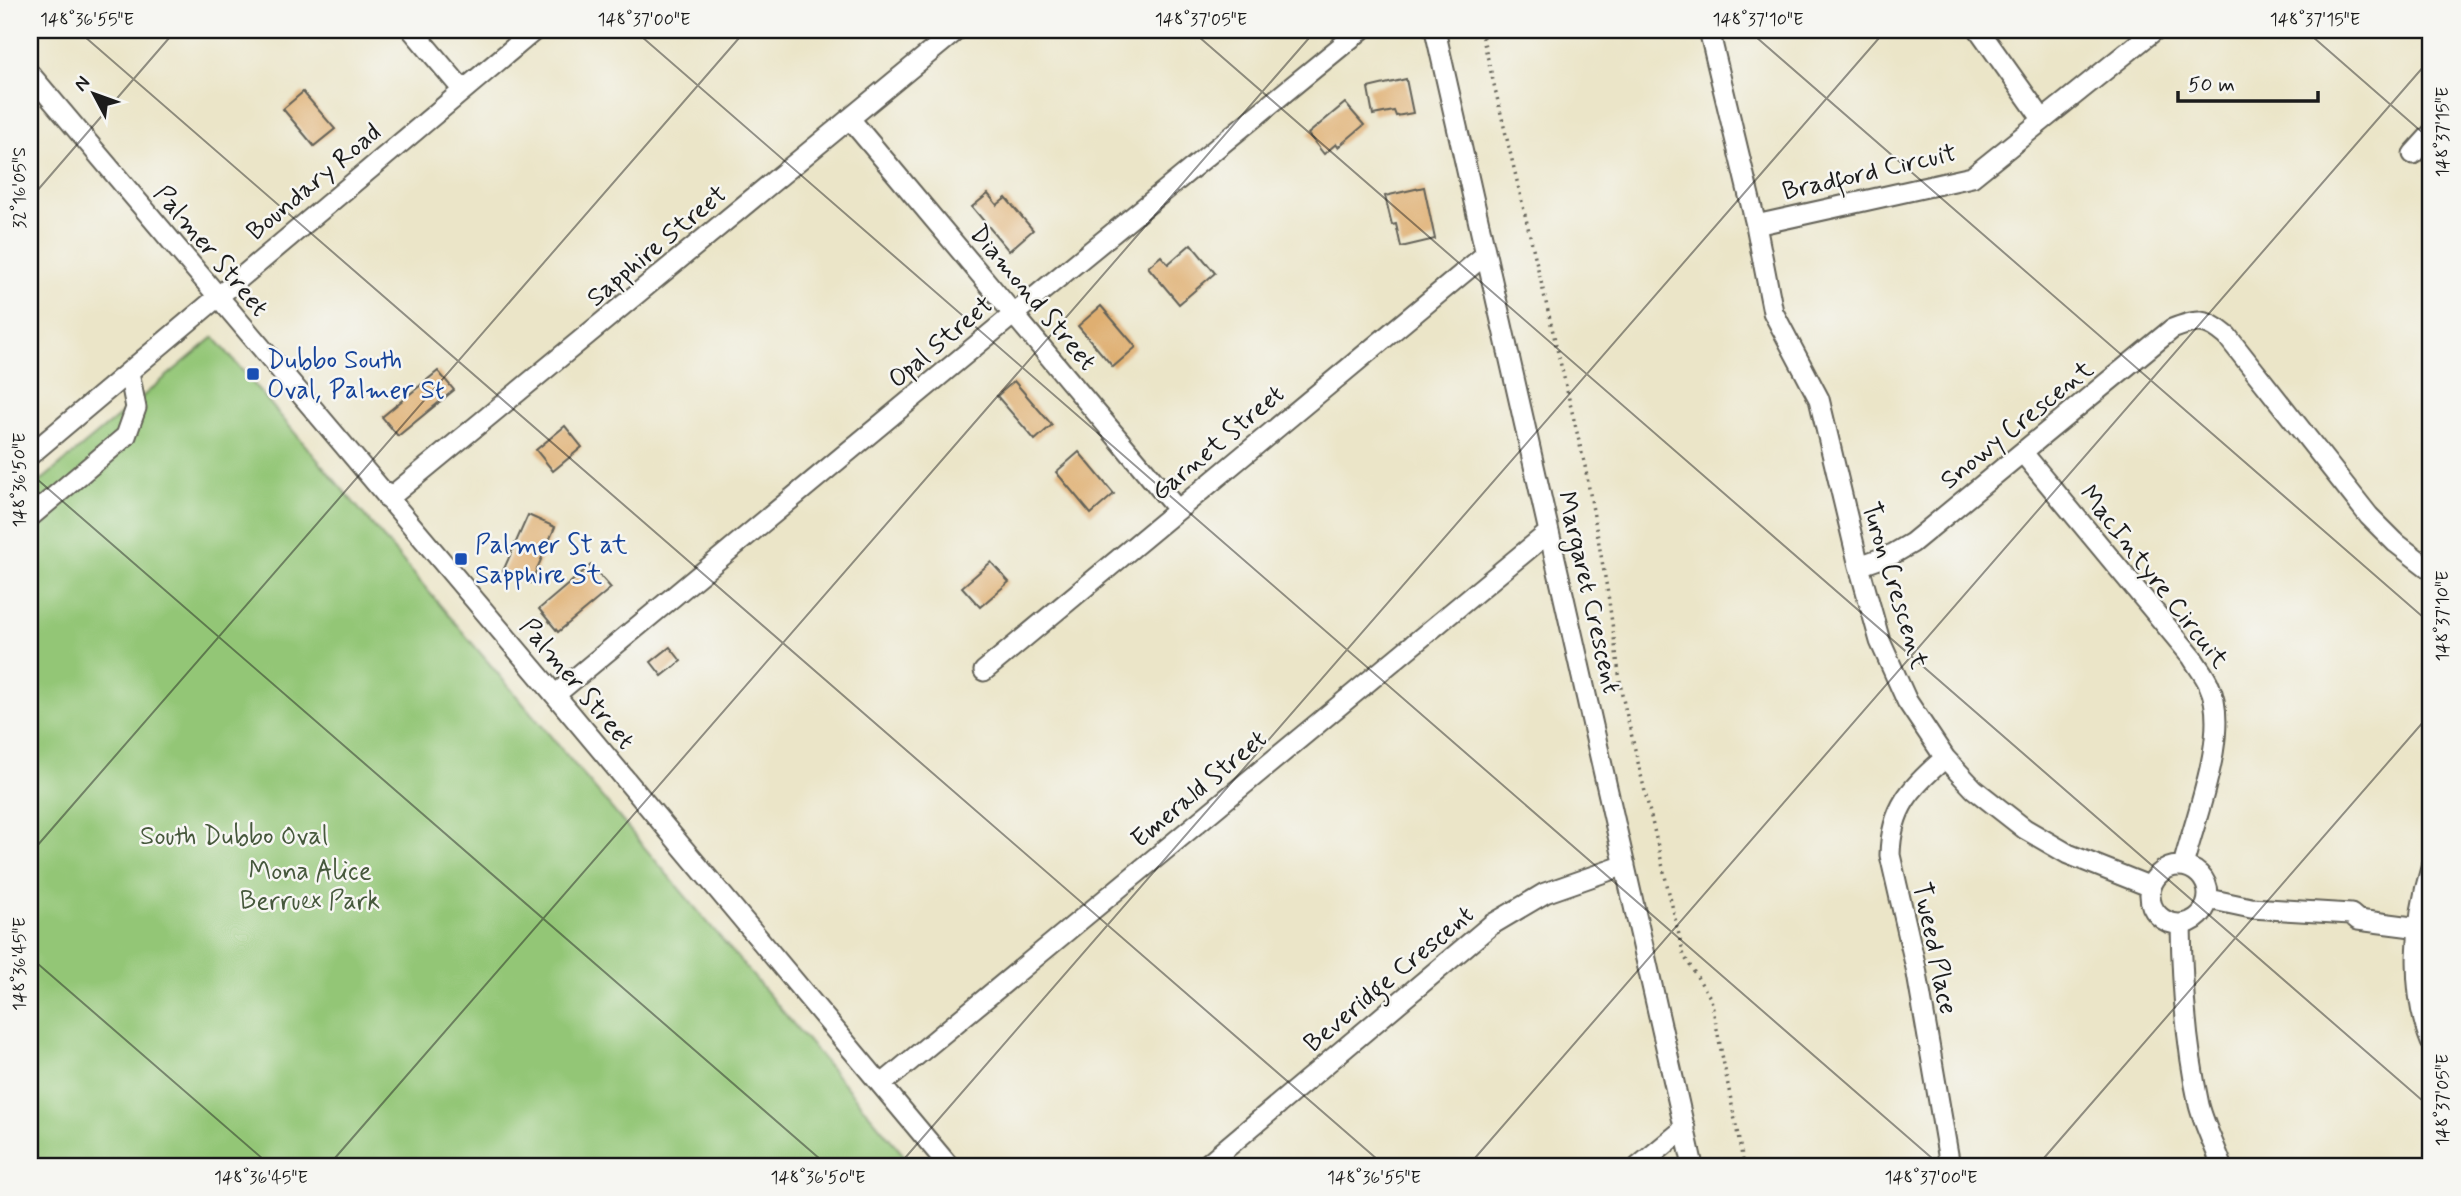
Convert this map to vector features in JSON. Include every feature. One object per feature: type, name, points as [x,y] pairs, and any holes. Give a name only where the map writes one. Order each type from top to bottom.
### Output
[{"type":"street","points":[[412,30],[462,89]]},
{"type":"street","name":"Boundary Road","points":[[30,455],[535,30]]},
{"type":"street","name":"Sapphire Street","points":[[388,499],[957,30]]},
{"type":"street","name":"Opal Street","points":[[555,695],[1360,30]]},
{"type":"street","name":"Margaret Crescent","points":[[1435,30],[1693,1166]]},
{"type":"street","name":"Turon Crescent","points":[[1709,30],[1756,225],[1773,312],[1819,399],[1858,566],[1880,641],[1908,701],[1945,758],[1974,789],[2025,829],[2068,855],[2151,887]]},
{"type":"street","points":[[1979,30],[2043,120]]},
{"type":"street","name":"Bradford Circuit","points":[[1756,225],[1972,177],[2155,30]]},
{"type":"street","name":"Palmer Street","points":[[30,74],[949,1166]]},
{"type":"street","name":"Diamond Street","points":[[850,119],[1177,509]]},
{"type":"street","points":[[2413,154],[2431,134]]},
{"type":"street","name":"Garnet Street","points":[[984,671],[1486,254]]},
{"type":"street","name":"Snowy Crescent","points":[[1858,566],[1893,554],[1912,543],[2172,329],[2204,315],[2227,336],[2369,516],[2396,543],[2431,569]]},
{"type":"street","points":[[30,517],[126,436],[136,408],[129,372]]},
{"type":"street","name":"MacIntyre Circuit","points":[[2023,453],[2192,657],[2210,685],[2218,719],[2217,741],[2183,866]]},
{"type":"street","name":"Emerald Street","points":[[881,1085],[1549,532]]},
{"type":"street","name":"Tweed Place","points":[[1945,758],[1913,787],[1900,806],[1891,836],[1890,855],[1916,968],[1950,1166]]},
{"type":"street","name":"Beveridge Crescent","points":[[1205,1166],[1492,925],[1545,893],[1625,865]]},
{"type":"street","points":[[2183,866],[2203,877],[2209,891],[2206,909],[2199,917],[2181,925],[2163,920],[2156,914],[2150,896],[2151,887],[2163,871],[2183,866]]},
{"type":"street","points":[[2431,867],[2420,922],[2418,967],[2421,1001],[2431,1042]]},
{"type":"street","points":[[2209,899],[2251,908],[2351,914],[2359,908],[2420,922]]},
{"type":"street","points":[[2181,925],[2182,995],[2197,1091],[2200,1108],[2222,1166]]},
{"type":"street","points":[[1639,1166],[1685,1128]]},
{"type":"path","points":[[1481,30],[1586,466],[1625,708],[1684,956],[1711,999],[1744,1166]]},
{"type":"green space","name":"Mona Alice Berruex Park","points":[[214,337],[913,1166],[30,1166],[30,490]]},
{"type":"building","points":[[1406,79],[1413,113],[1396,116],[1394,111],[1373,115],[1368,88]]},
{"type":"building","points":[[303,92],[335,129],[314,146],[283,109]]},
{"type":"building","points":[[1345,103],[1364,125],[1338,147],[1336,144],[1324,154],[1308,134]]},
{"type":"building","points":[[1424,187],[1435,239],[1401,247],[1396,224],[1392,225],[1385,196]]},
{"type":"building","points":[[988,194],[997,205],[1006,198],[1033,230],[1009,251],[972,207]]},
{"type":"building","points":[[1191,244],[1215,273],[1179,304],[1148,267],[1161,256],[1168,264]]},
{"type":"building","points":[[1101,306],[1136,347],[1113,367],[1078,326]]},
{"type":"building","points":[[438,371],[454,390],[398,436],[382,417]]},
{"type":"building","points":[[1014,381],[1052,425],[1035,440],[997,396]]},
{"type":"building","points":[[565,426],[582,447],[553,471],[536,450]]},
{"type":"building","points":[[1079,452],[1114,494],[1091,514],[1056,472]]},
{"type":"building","points":[[528,515],[555,527],[531,583],[503,571]]},
{"type":"building","points":[[991,562],[1009,582],[980,607],[962,587]]},
{"type":"building","points":[[591,565],[611,588],[558,632],[539,609]]},
{"type":"building","points":[[670,647],[681,661],[662,676],[651,662]]},
{"type":"place","name":"Dubbo South Oval, Palmer St","points":[[253,374]]},
{"type":"place","name":"Palmer St at Sapphire St","points":[[461,559]]},
{"type":"park label","name":"South Dubbo Oval","points":[[234,835]]}]
